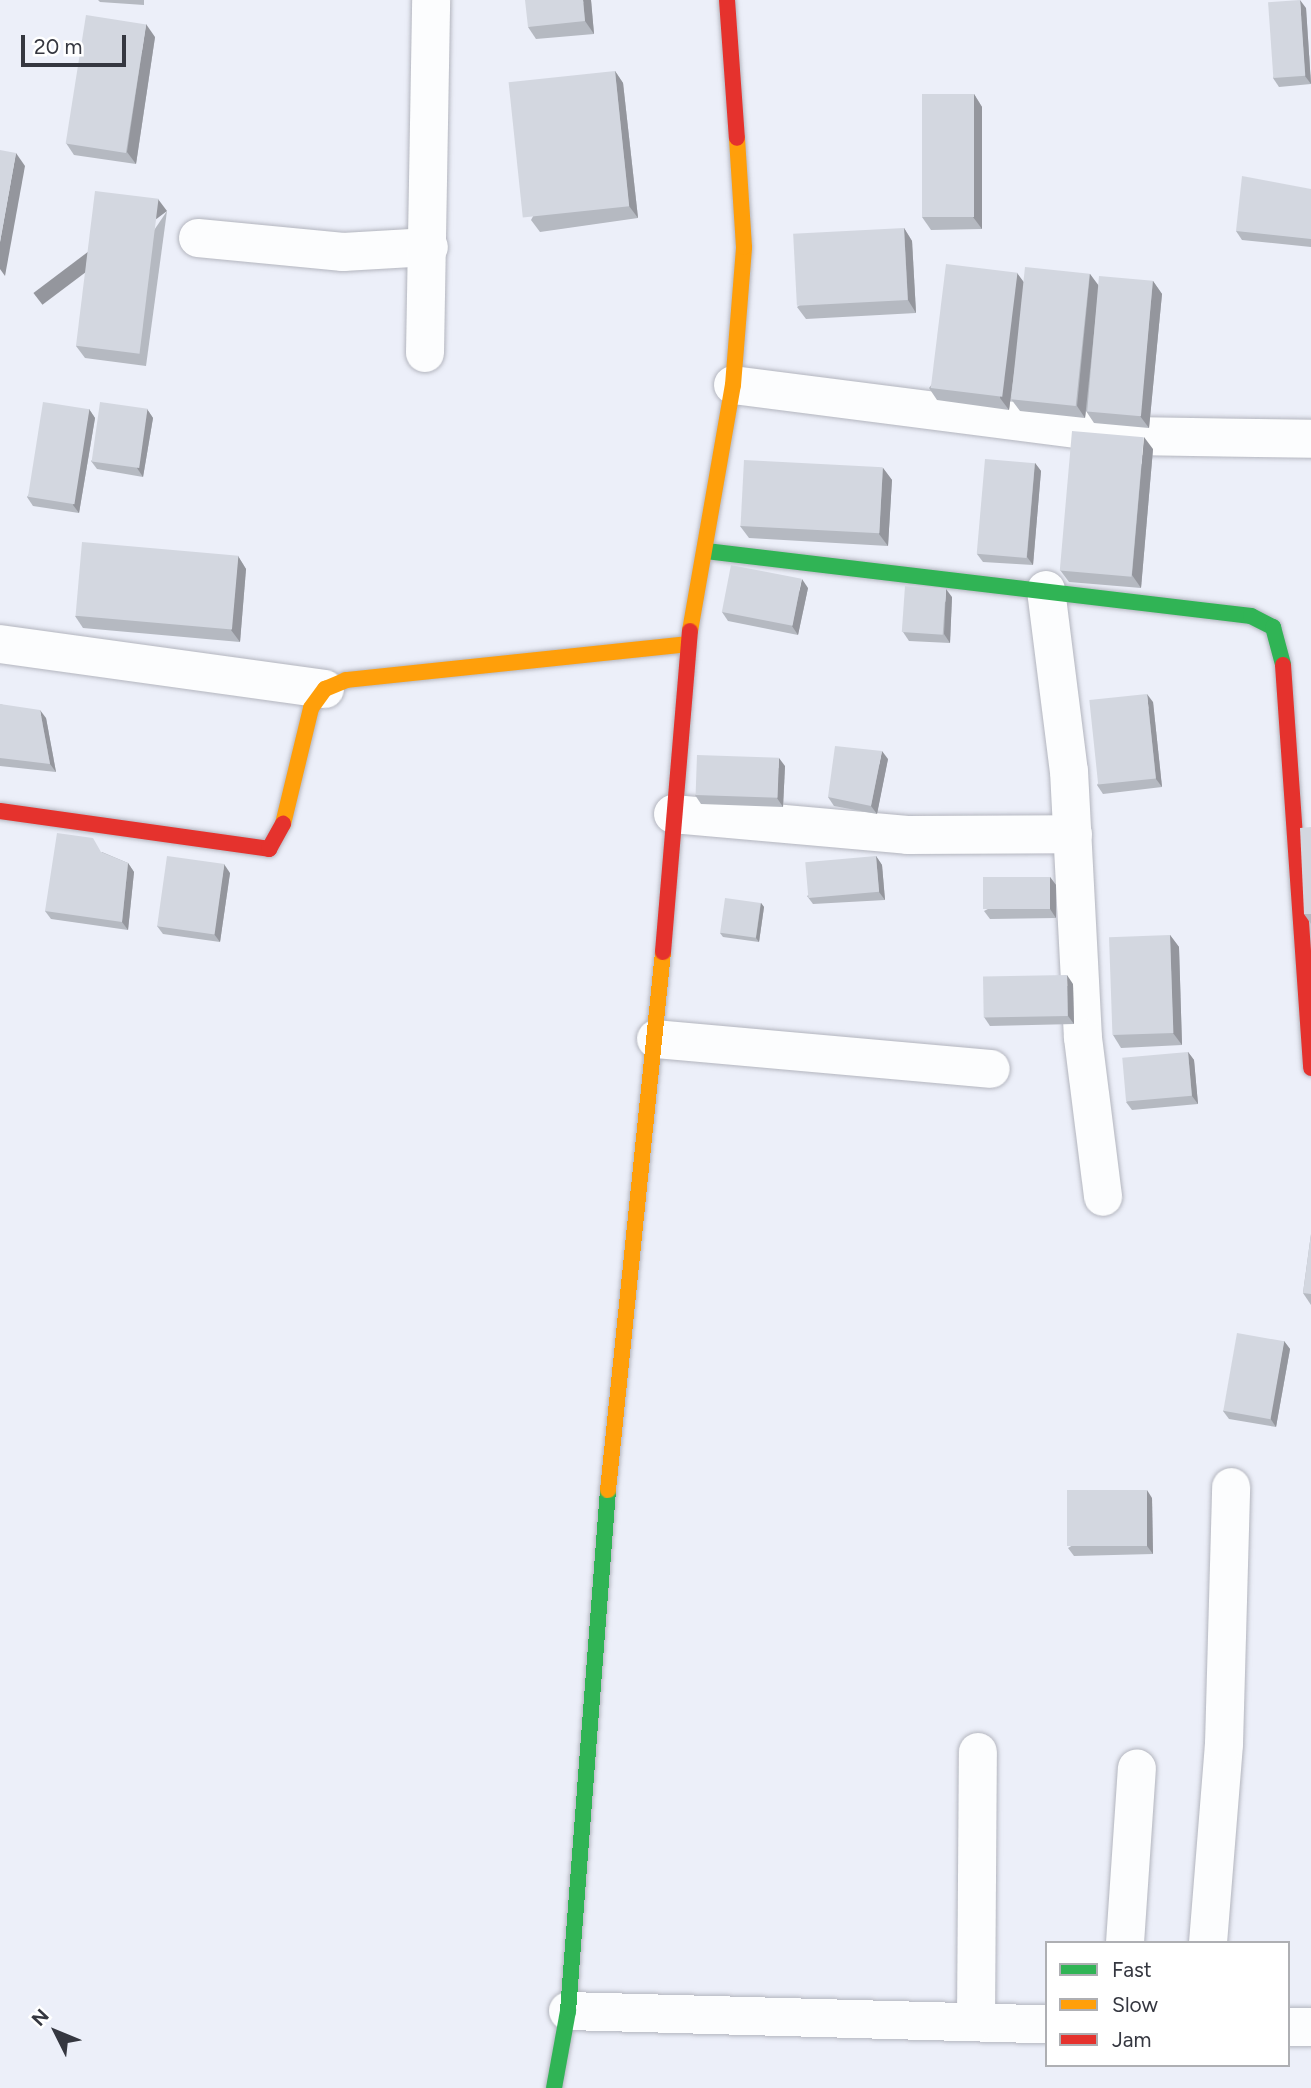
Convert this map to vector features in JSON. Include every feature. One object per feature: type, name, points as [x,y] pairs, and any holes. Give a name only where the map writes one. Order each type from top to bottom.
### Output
[{"type":"street","points":[[425,353],[429,247],[431,0]]},
{"type":"street","points":[[554,2088],[568,2011],[595,1610],[656,1039],[688,644],[733,385],[744,247],[727,0]]},
{"type":"street","points":[[198,238],[343,252],[429,247]]},
{"type":"street","points":[[733,385],[1130,436],[1311,439]]},
{"type":"street","points":[[706,551],[1251,616],[1280,638],[1311,1068]]},
{"type":"street","points":[[1046,590],[1073,834],[1083,1038],[1103,1197]]},
{"type":"street","points":[[0,644],[325,689],[346,680],[688,644]]},
{"type":"street","points":[[0,811],[269,849],[285,821],[312,708],[325,689]]},
{"type":"street","points":[[673,814],[907,835],[1073,834]]},
{"type":"street","points":[[656,1039],[991,1069]]},
{"type":"street","points":[[1208,1941],[1224,1744],[1231,1487]]},
{"type":"street","points":[[976,2022],[978,1752]]},
{"type":"street","points":[[1125,1941],[1137,1768]]},
{"type":"street","points":[[568,2011],[1045,2024]]},
{"type":"street","points":[[1290,2026],[1311,2027]]},
{"type":"building","points":[[525,0],[583,0],[585,21],[528,27]]},
{"type":"building","points":[[1300,0],[1305,76],[1273,78],[1268,2]]},
{"type":"building","points":[[86,15],[146,25],[126,153],[66,143]]},
{"type":"building","points":[[615,71],[629,206],[523,217],[509,82]]},
{"type":"building","points":[[922,94],[974,94],[974,217],[922,217]]},
{"type":"building","points":[[0,150],[16,153],[0,242]]},
{"type":"building","points":[[1242,176],[1311,189],[1311,239],[1236,231]]},
{"type":"building","points":[[95,191],[159,199],[140,354],[76,346]]},
{"type":"building","points":[[904,228],[908,300],[797,306],[793,234]]},
{"type":"building","points":[[946,264],[1017,273],[1002,397],[931,388]]},
{"type":"building","points":[[1025,267],[1090,274],[1076,406],[1011,399]]},
{"type":"building","points":[[1099,276],[1153,281],[1141,416],[1087,411]]},
{"type":"building","points":[[43,402],[89,409],[74,504],[28,497]]},
{"type":"building","points":[[100,402],[148,409],[139,468],[92,461]]},
{"type":"building","points":[[1072,431],[1144,437],[1132,577],[1060,570]]},
{"type":"building","points":[[985,459],[1035,463],[1027,558],[977,554]]},
{"type":"building","points":[[744,460],[883,467],[879,533],[741,526]]},
{"type":"building","points":[[82,542],[238,556],[232,629],[76,616]]},
{"type":"building","points":[[731,565],[802,579],[793,626],[722,612]]},
{"type":"building","points":[[905,586],[946,589],[943,635],[902,632]]},
{"type":"building","points":[[1147,694],[1156,779],[1098,785],[1089,700]]},
{"type":"building","points":[[0,704],[40,710],[50,764],[0,758]]},
{"type":"building","points":[[835,746],[882,751],[871,806],[828,797]]},
{"type":"building","points":[[697,755],[779,758],[778,798],[696,795]]},
{"type":"building","points":[[1311,827],[1311,914],[1304,914],[1300,828]]},
{"type":"building","points":[[57,833],[93,838],[101,852],[128,863],[122,922],[45,911]]},
{"type":"building","points":[[167,856],[224,864],[215,934],[157,926]]},
{"type":"building","points":[[876,856],[879,892],[808,898],[805,862]]},
{"type":"building","points":[[983,877],[1050,877],[1050,909],[983,909]]},
{"type":"building","points":[[725,898],[761,903],[756,938],[720,933]]},
{"type":"building","points":[[1170,935],[1173,1033],[1112,1035],[1109,937]]},
{"type":"building","points":[[1067,975],[1068,1016],[984,1017],[983,976]]},
{"type":"building","points":[[1188,1052],[1192,1096],[1126,1102],[1122,1058]]},
{"type":"building","points":[[1311,1234],[1311,1294],[1303,1293]]},
{"type":"building","points":[[1237,1333],[1284,1341],[1271,1419],[1223,1411]]},
{"type":"building","points":[[1067,1490],[1147,1490],[1147,1546],[1067,1546]]},
{"type":"traffic: fast","points":[[706,551],[1251,616],[1273,627],[1283,665]]},
{"type":"traffic: fast","points":[[554,2088],[568,2011],[608,1490]]},
{"type":"traffic: slow","points":[[690,631],[733,385],[744,247],[737,138]]},
{"type":"traffic: slow","points":[[283,824],[311,708],[325,689],[346,680],[688,644]]},
{"type":"traffic: slow","points":[[608,1490],[663,952]]},
{"type":"traffic: jam","points":[[727,0],[737,138]]},
{"type":"traffic: jam","points":[[663,952],[690,631]]},
{"type":"traffic: jam","points":[[1283,665],[1311,1068]]},
{"type":"traffic: jam","points":[[0,811],[269,849],[283,824]]}]
